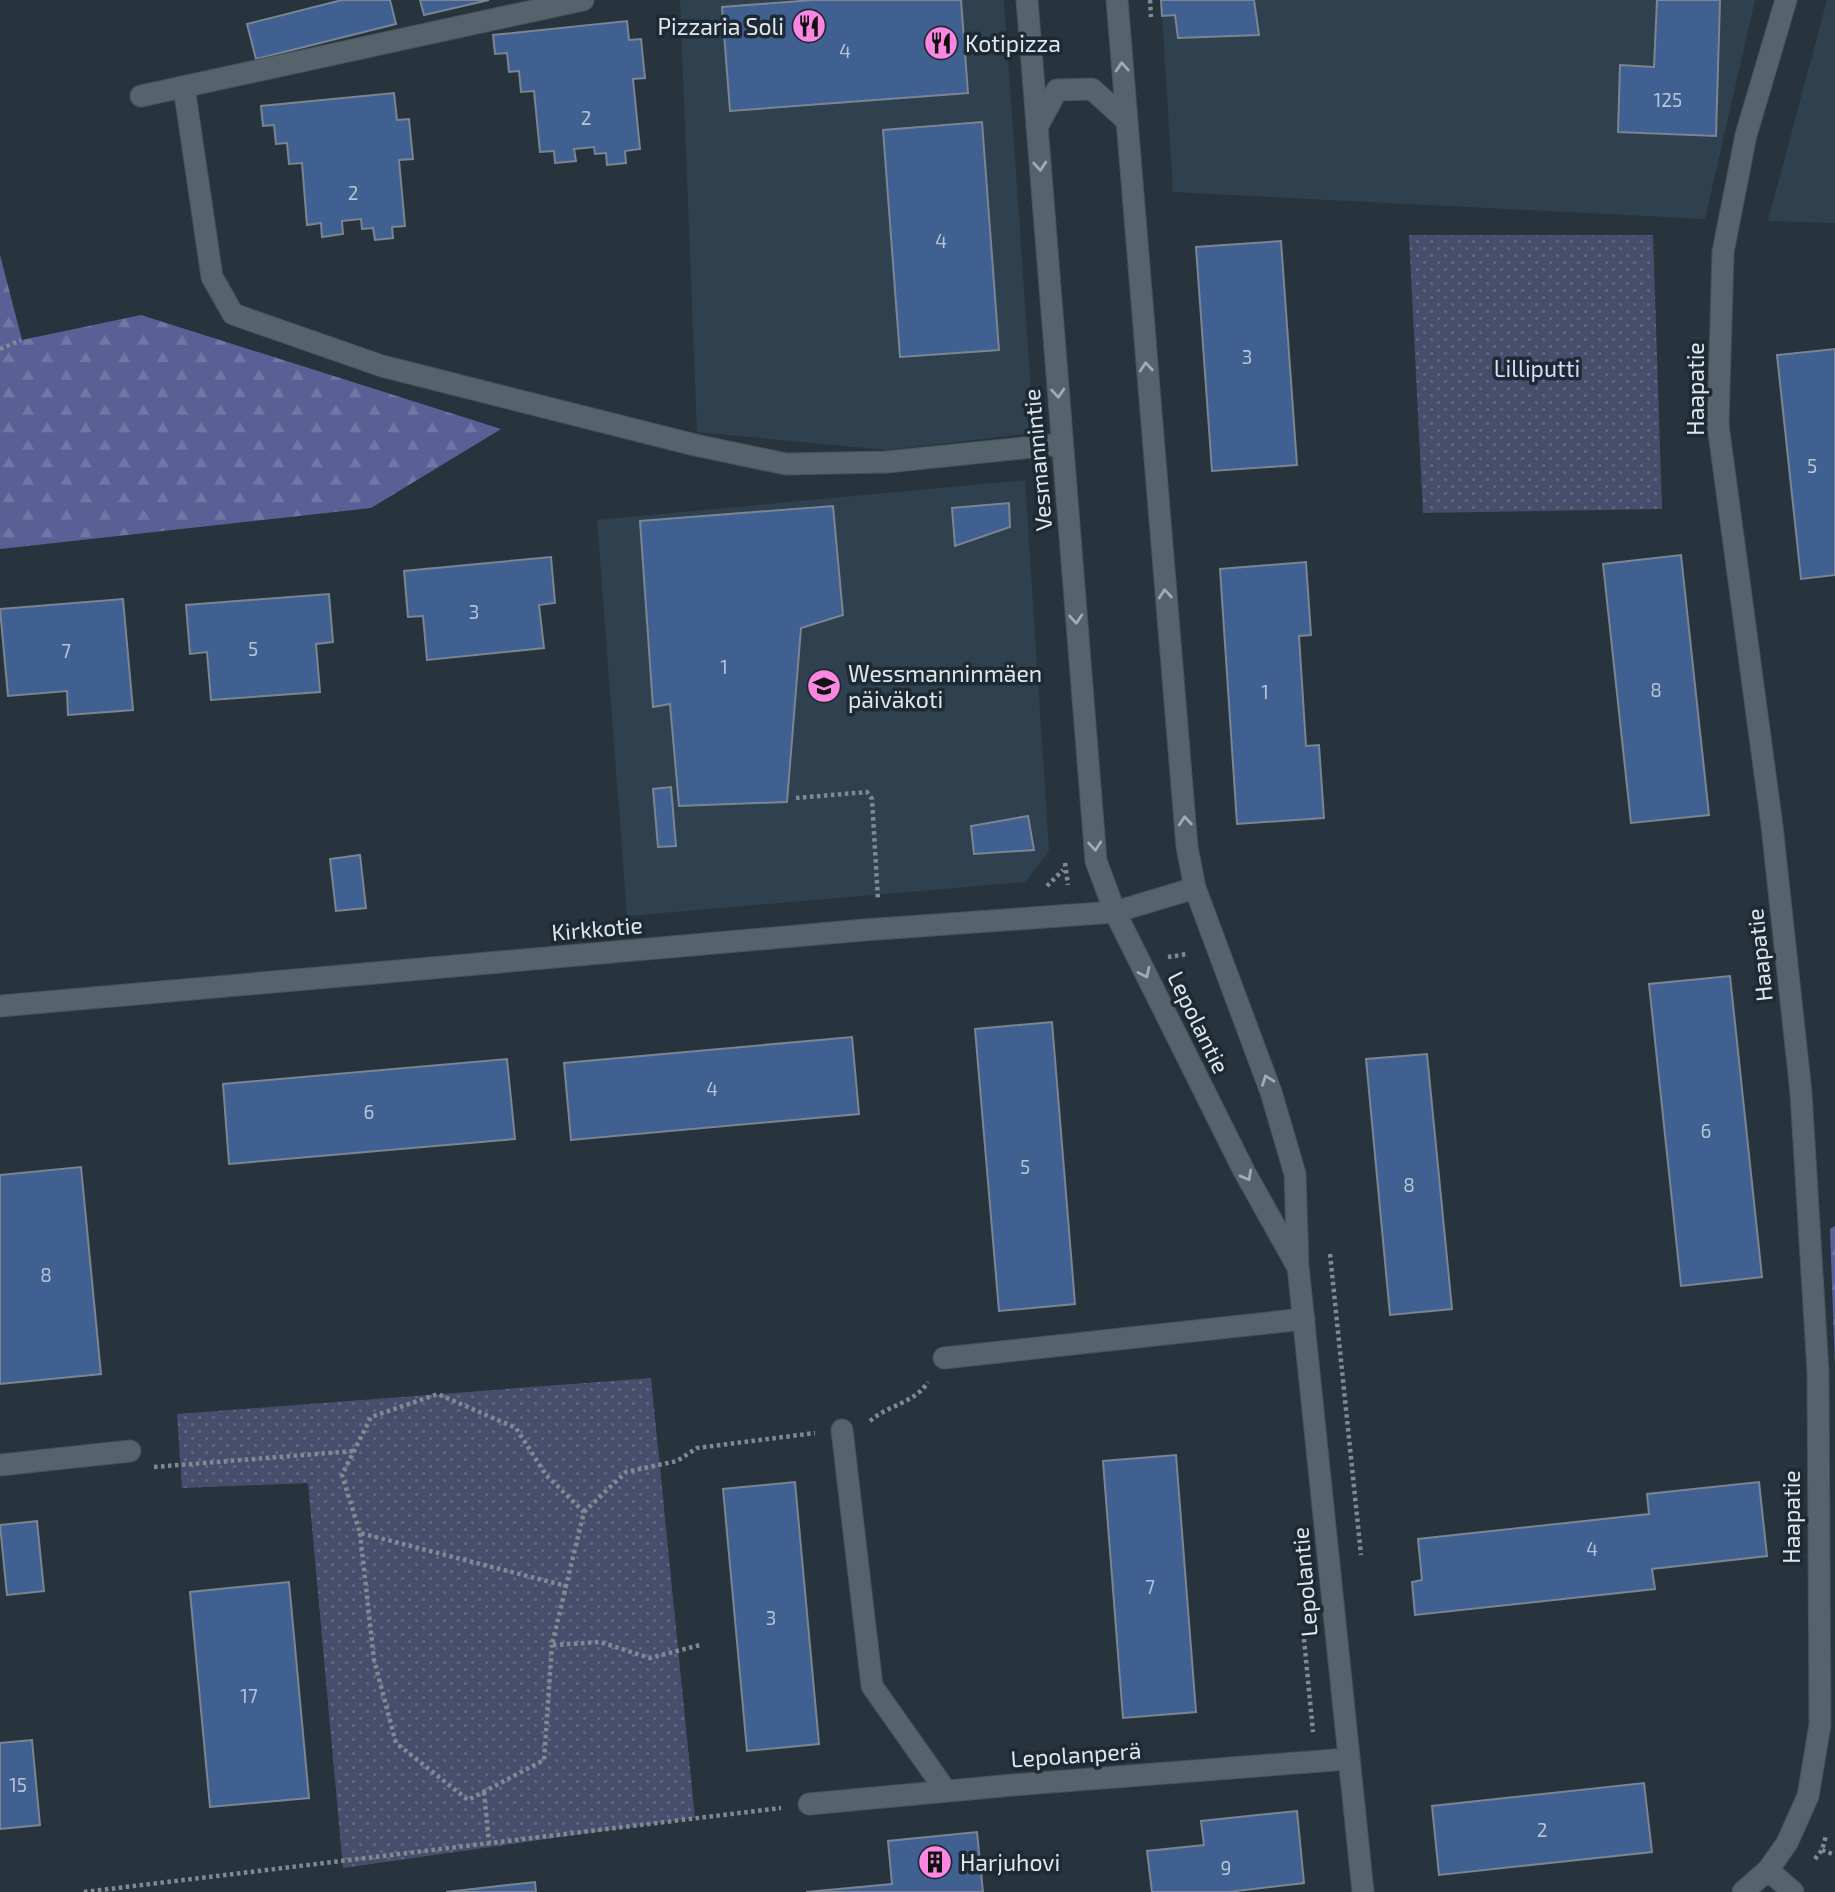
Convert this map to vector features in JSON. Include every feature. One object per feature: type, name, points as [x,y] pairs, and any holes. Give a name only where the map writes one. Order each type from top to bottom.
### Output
[{"type":"street","points":[[141,96],[583,0]]},
{"type":"street","name":"Vesmannintie","points":[[1027,0],[1096,861],[1115,912]]},
{"type":"street","points":[[1117,0],[1187,847],[1195,888]]},
{"type":"street","name":"Haapatie","points":[[1743,1892],[1768,1870],[1787,1843],[1808,1796],[1820,1725],[1818,1372],[1796,1053],[1772,826],[1718,425],[1723,252],[1746,135],[1786,0]]},
{"type":"street","points":[[184,86],[212,276],[233,314],[382,366],[786,464],[887,462],[1062,444]]},
{"type":"street","points":[[1037,127],[1057,90],[1091,89],[1125,118]]},
{"type":"street","name":"Kirkkotie","points":[[0,1006],[851,931],[1115,912],[1195,888]]},
{"type":"street","name":"Lepolantie","points":[[1195,888],[1271,1092],[1295,1174],[1298,1266],[1363,1892]]},
{"type":"street","name":"Lepolantie","points":[[1115,912],[1244,1171],[1298,1266]]},
{"type":"street","points":[[944,1358],[1304,1319]]},
{"type":"street","points":[[842,1430],[872,1686],[946,1791]]},
{"type":"street","points":[[0,1465],[130,1451]]},
{"type":"street","name":"Lepolanperä","points":[[809,1804],[1348,1759]]},
{"type":"street","points":[[1768,1870],[1793,1892]]},
{"type":"path","points":[[0,349],[21,340]]},
{"type":"path","points":[[796,798],[867,792],[872,799],[878,908]]},
{"type":"path","points":[[1141,964],[1217,945]]},
{"type":"path","points":[[1329,1248],[1361,1561]]},
{"type":"path","points":[[584,1512],[546,1475],[516,1428],[438,1394],[371,1417],[342,1475],[360,1533],[374,1660],[396,1743],[468,1800],[544,1760],[552,1645],[584,1512],[626,1472],[677,1461],[696,1448],[863,1427],[879,1413],[921,1393],[944,1358]]},
{"type":"path","points":[[167,1466],[354,1451]]},
{"type":"path","points":[[360,1533],[566,1586],[564,1594]]},
{"type":"path","points":[[552,1645],[600,1642],[650,1658],[700,1645]]},
{"type":"path","points":[[484,1792],[489,1843]]},
{"type":"path","points":[[84,1892],[809,1804]]},
{"type":"path","points":[[1822,1850],[1835,1855]]},
{"type":"shaded area","points":[[680,0],[1004,0],[1034,433],[887,450],[697,432]]},
{"type":"shaded area","points":[[1161,0],[1755,0],[1705,219],[1173,192]]},
{"type":"shaded area","points":[[1827,0],[1835,0],[1835,223],[1768,221]]},
{"type":"shaded area","name":"Wessmanninmäen päiväkoti","points":[[1025,480],[1049,851],[1025,882],[627,916],[597,520]]},
{"type":"green space","name":"Lilliputti","points":[[1409,235],[1653,235],[1662,509],[1423,513]]},
{"type":"green space","points":[[0,255],[22,340],[141,315],[501,429],[371,508],[0,549]]},
{"type":"green space","points":[[1835,1226],[1835,1366],[1830,1229]]},
{"type":"green space","points":[[651,1378],[695,1818],[343,1868],[308,1483],[182,1488],[177,1414]]},
{"type":"building","points":[[342,0],[390,0],[396,24],[256,59],[247,24]]},
{"type":"building","points":[[420,0],[489,0],[424,15]]},
{"type":"building","points":[[813,0],[961,0],[968,93],[730,111],[722,7]]},
{"type":"building","points":[[1161,0],[1254,0],[1259,35],[1178,38],[1175,15],[1162,16]]},
{"type":"building","points":[[1657,0],[1720,0],[1716,136],[1618,132],[1620,65],[1654,67]]},
{"type":"building","points":[[627,21],[629,40],[641,39],[645,78],[633,79],[640,149],[625,151],[626,163],[607,165],[606,153],[595,154],[594,147],[574,149],[576,161],[555,163],[554,151],[540,152],[534,91],[521,92],[519,71],[509,72],[507,53],[495,54],[493,35]]},
{"type":"building","points":[[394,93],[397,120],[409,119],[413,159],[399,160],[405,226],[392,227],[393,238],[375,240],[373,228],[362,229],[361,219],[342,221],[343,234],[322,237],[321,223],[307,225],[302,163],[289,164],[287,143],[276,144],[274,125],[263,126],[261,106]]},
{"type":"building","points":[[982,122],[999,350],[900,357],[883,130]]},
{"type":"building","points":[[1281,241],[1297,465],[1212,471],[1196,247]]},
{"type":"building","points":[[1835,349],[1835,575],[1801,579],[1777,355]]},
{"type":"building","points":[[1009,503],[1010,527],[955,546],[952,508]]},
{"type":"building","points":[[833,506],[843,615],[801,628],[787,802],[679,806],[670,704],[653,707],[640,521]]},
{"type":"building","points":[[1681,555],[1709,815],[1631,823],[1603,564]]},
{"type":"building","points":[[551,557],[555,603],[539,605],[544,648],[427,660],[423,616],[408,617],[404,571]]},
{"type":"building","points":[[1306,562],[1311,635],[1299,636],[1306,746],[1319,745],[1324,818],[1237,824],[1220,569]]},
{"type":"building","points":[[329,594],[333,642],[316,644],[320,692],[211,700],[207,652],[190,654],[186,605]]},
{"type":"building","points":[[123,599],[133,710],[68,715],[67,691],[8,696],[0,609]]},
{"type":"building","points":[[671,787],[676,846],[658,847],[653,789]]},
{"type":"building","points":[[1028,816],[1034,850],[974,854],[971,826]]},
{"type":"building","points":[[360,855],[366,908],[336,911],[330,859]]},
{"type":"building","points":[[1730,976],[1762,1277],[1681,1286],[1649,984]]},
{"type":"building","points":[[1052,1022],[1075,1304],[999,1311],[975,1029]]},
{"type":"building","points":[[852,1037],[859,1114],[571,1140],[564,1063]]},
{"type":"building","points":[[1427,1054],[1452,1309],[1390,1315],[1366,1059]]},
{"type":"building","points":[[507,1059],[515,1139],[229,1164],[223,1084]]},
{"type":"building","points":[[81,1167],[101,1374],[0,1384],[0,1175]]},
{"type":"building","points":[[1176,1455],[1196,1712],[1123,1718],[1103,1461]]},
{"type":"building","points":[[795,1482],[819,1744],[747,1751],[723,1489]]},
{"type":"building","points":[[1759,1482],[1767,1556],[1652,1569],[1655,1589],[1415,1615],[1412,1582],[1422,1580],[1418,1539],[1649,1514],[1647,1494]]},
{"type":"building","points":[[37,1521],[44,1591],[7,1595],[0,1525]]},
{"type":"building","points":[[289,1582],[309,1798],[210,1807],[190,1592]]},
{"type":"building","points":[[32,1740],[40,1825],[0,1829],[0,1743]]},
{"type":"building","points":[[1644,1783],[1652,1852],[1439,1875],[1432,1806]]},
{"type":"building","points":[[1297,1811],[1304,1883],[1228,1892],[1152,1892],[1147,1851],[1204,1845],[1201,1821]]},
{"type":"building","name":"Harjuhovi","points":[[977,1832],[983,1892],[806,1892],[892,1884],[888,1841]]},
{"type":"building","points":[[535,1882],[536,1892],[446,1892]]},
{"type":"place","name":"Pizzaria Soli","points":[[809,26]]},
{"type":"place","name":"Kotipizza","points":[[941,43]]},
{"type":"place","name":"Wessmanninmäen päiväkoti","points":[[824,686]]},
{"type":"place","name":"Harjuhovi","points":[[935,1862]]}]
